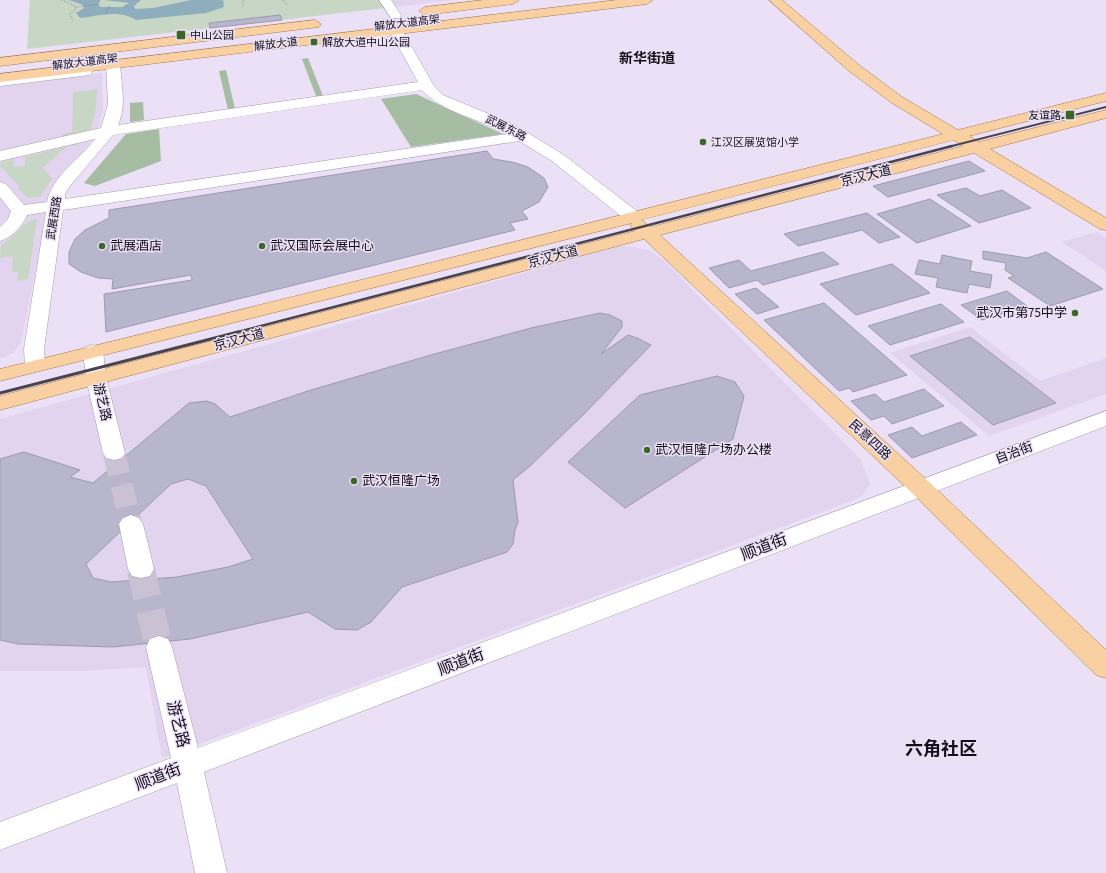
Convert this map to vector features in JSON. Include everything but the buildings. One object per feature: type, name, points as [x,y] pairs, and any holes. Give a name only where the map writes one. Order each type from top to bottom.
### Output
[{"type":"main road","points":[[380,16],[513,0]]},
{"type":"main road","name":"解放大道高架","points":[[0,68],[567,0]]},
{"type":"main road","name":"解放大道高架","points":[[0,72],[600,0]]},
{"type":"main road","name":"解放大道","points":[[0,78],[113,66],[646,0]]},
{"type":"main road","points":[[783,0],[870,81],[982,146],[1106,212]]},
{"type":"main road","name":"解放大道","points":[[0,62],[326,23]]},
{"type":"main road","name":"京汉大道","points":[[0,375],[92,351],[441,266],[632,216],[1106,97]]},
{"type":"main road","name":"京汉大道","points":[[0,403],[1106,114]]},
{"type":"main road","points":[[982,146],[1106,225]]},
{"type":"main road","name":"民意四路","points":[[632,216],[647,233],[921,488],[1106,667]]},
{"type":"street","points":[[385,0],[395,15]]},
{"type":"street","points":[[0,82],[113,66],[257,52],[374,36],[396,30]]},
{"type":"street","name":"武展东路","points":[[396,30],[426,85],[438,98],[501,124],[523,136],[558,158],[632,216]]},
{"type":"street","name":"武展西路","points":[[35,366],[34,349],[47,270],[54,206],[57,194],[67,178],[94,149],[108,130],[115,112],[113,66]]},
{"type":"street","points":[[0,156],[108,130],[426,85]]},
{"type":"street","points":[[20,211],[523,136]]},
{"type":"street","points":[[0,187],[20,211]]},
{"type":"street","points":[[0,236],[16,221],[20,211]]},
{"type":"street","name":"游艺路","points":[[92,351],[96,378],[114,453]]},
{"type":"street","name":"自治街","points":[[921,488],[1106,418]]},
{"type":"street","name":"顺道街","points":[[0,836],[921,488]]},
{"type":"street","points":[[131,524],[141,569]]},
{"type":"street","name":"游艺路","points":[[159,647],[188,766],[211,873]]},
{"type":"path","points":[[62,0],[76,7],[101,4]]},
{"type":"path","points":[[243,0],[243,7]]},
{"type":"path","points":[[284,0],[288,5]]},
{"type":"path","points":[[106,14],[109,6]]},
{"type":"path","points":[[73,21],[70,14],[76,7]]},
{"type":"shaded area","points":[[391,0],[453,0],[394,7]]},
{"type":"shaded area","points":[[102,73],[103,111],[99,126],[87,147],[51,194],[21,342],[13,353],[0,359],[0,86]]},
{"type":"shaded area","points":[[1097,232],[1106,238],[1106,271],[1062,242]]},
{"type":"shaded area","name":"武汉恒隆广场","points":[[621,246],[634,247],[650,251],[665,262],[861,460],[870,484],[863,495],[851,501],[162,758],[146,667],[82,671],[0,671],[0,419]]},
{"type":"shaded area","points":[[970,327],[1040,381],[1106,358],[1106,394],[989,436],[890,353]]},
{"type":"green space","name":"中山公园","points":[[30,0],[391,0],[394,7],[27,49]]},
{"type":"green space","points":[[308,58],[323,96],[316,96],[302,59]]},
{"type":"green space","points":[[226,70],[235,109],[228,110],[219,71]]},
{"type":"green space","points":[[97,89],[93,123],[87,133],[62,140],[62,134],[72,132],[73,92]]},
{"type":"green space","points":[[416,94],[503,134],[411,147],[381,99]]},
{"type":"green space","points":[[143,102],[144,120],[130,122],[130,103]]},
{"type":"green space","points":[[159,129],[161,161],[95,186],[84,183],[126,134]]},
{"type":"green space","points":[[68,142],[81,146],[68,145],[43,168],[52,179],[40,197],[27,198],[18,188],[20,187],[0,166],[0,163],[14,159],[13,167],[25,166],[25,157],[60,148],[58,145]]},
{"type":"green space","points":[[37,219],[28,279],[17,281],[18,272],[12,272],[13,256],[0,258],[1,245],[27,223]]},
{"type":"water","points":[[69,0],[101,0],[98,4],[100,7],[122,7],[129,3],[104,0],[141,0],[134,6],[135,9],[153,8],[191,0],[223,0],[224,7],[206,13],[136,20],[116,14],[80,18],[76,13],[84,8],[83,5]]},
{"type":"tunnel","points":[[114,453],[131,524]]},
{"type":"tunnel","points":[[141,570],[159,647]]},
{"type":"railway","points":[[948,147],[1106,107]]},
{"type":"railway","points":[[234,333],[952,146]]},
{"type":"railway","points":[[0,393],[238,332]]},
{"type":"place","name":"中山公园","points":[[181,35]]},
{"type":"place","name":"解放大道中山公园","points":[[314,42]]},
{"type":"place","name":"友谊路","points":[[1070,115]]},
{"type":"place","name":"江汉区展览馆小学","points":[[703,142]]},
{"type":"place","name":"武展酒店","points":[[102,246]]},
{"type":"place","name":"武汉国际会展中心","points":[[262,246]]},
{"type":"place","name":"武汉市第75中学","points":[[1075,313]]},
{"type":"place","name":"武汉恒隆广场办公楼","points":[[647,450]]},
{"type":"place","name":"武汉恒隆广场","points":[[354,481]]},
{"type":"district","name":"新华街道","points":[[647,59]]},
{"type":"district","name":"六角社区","points":[[941,749]]}]
